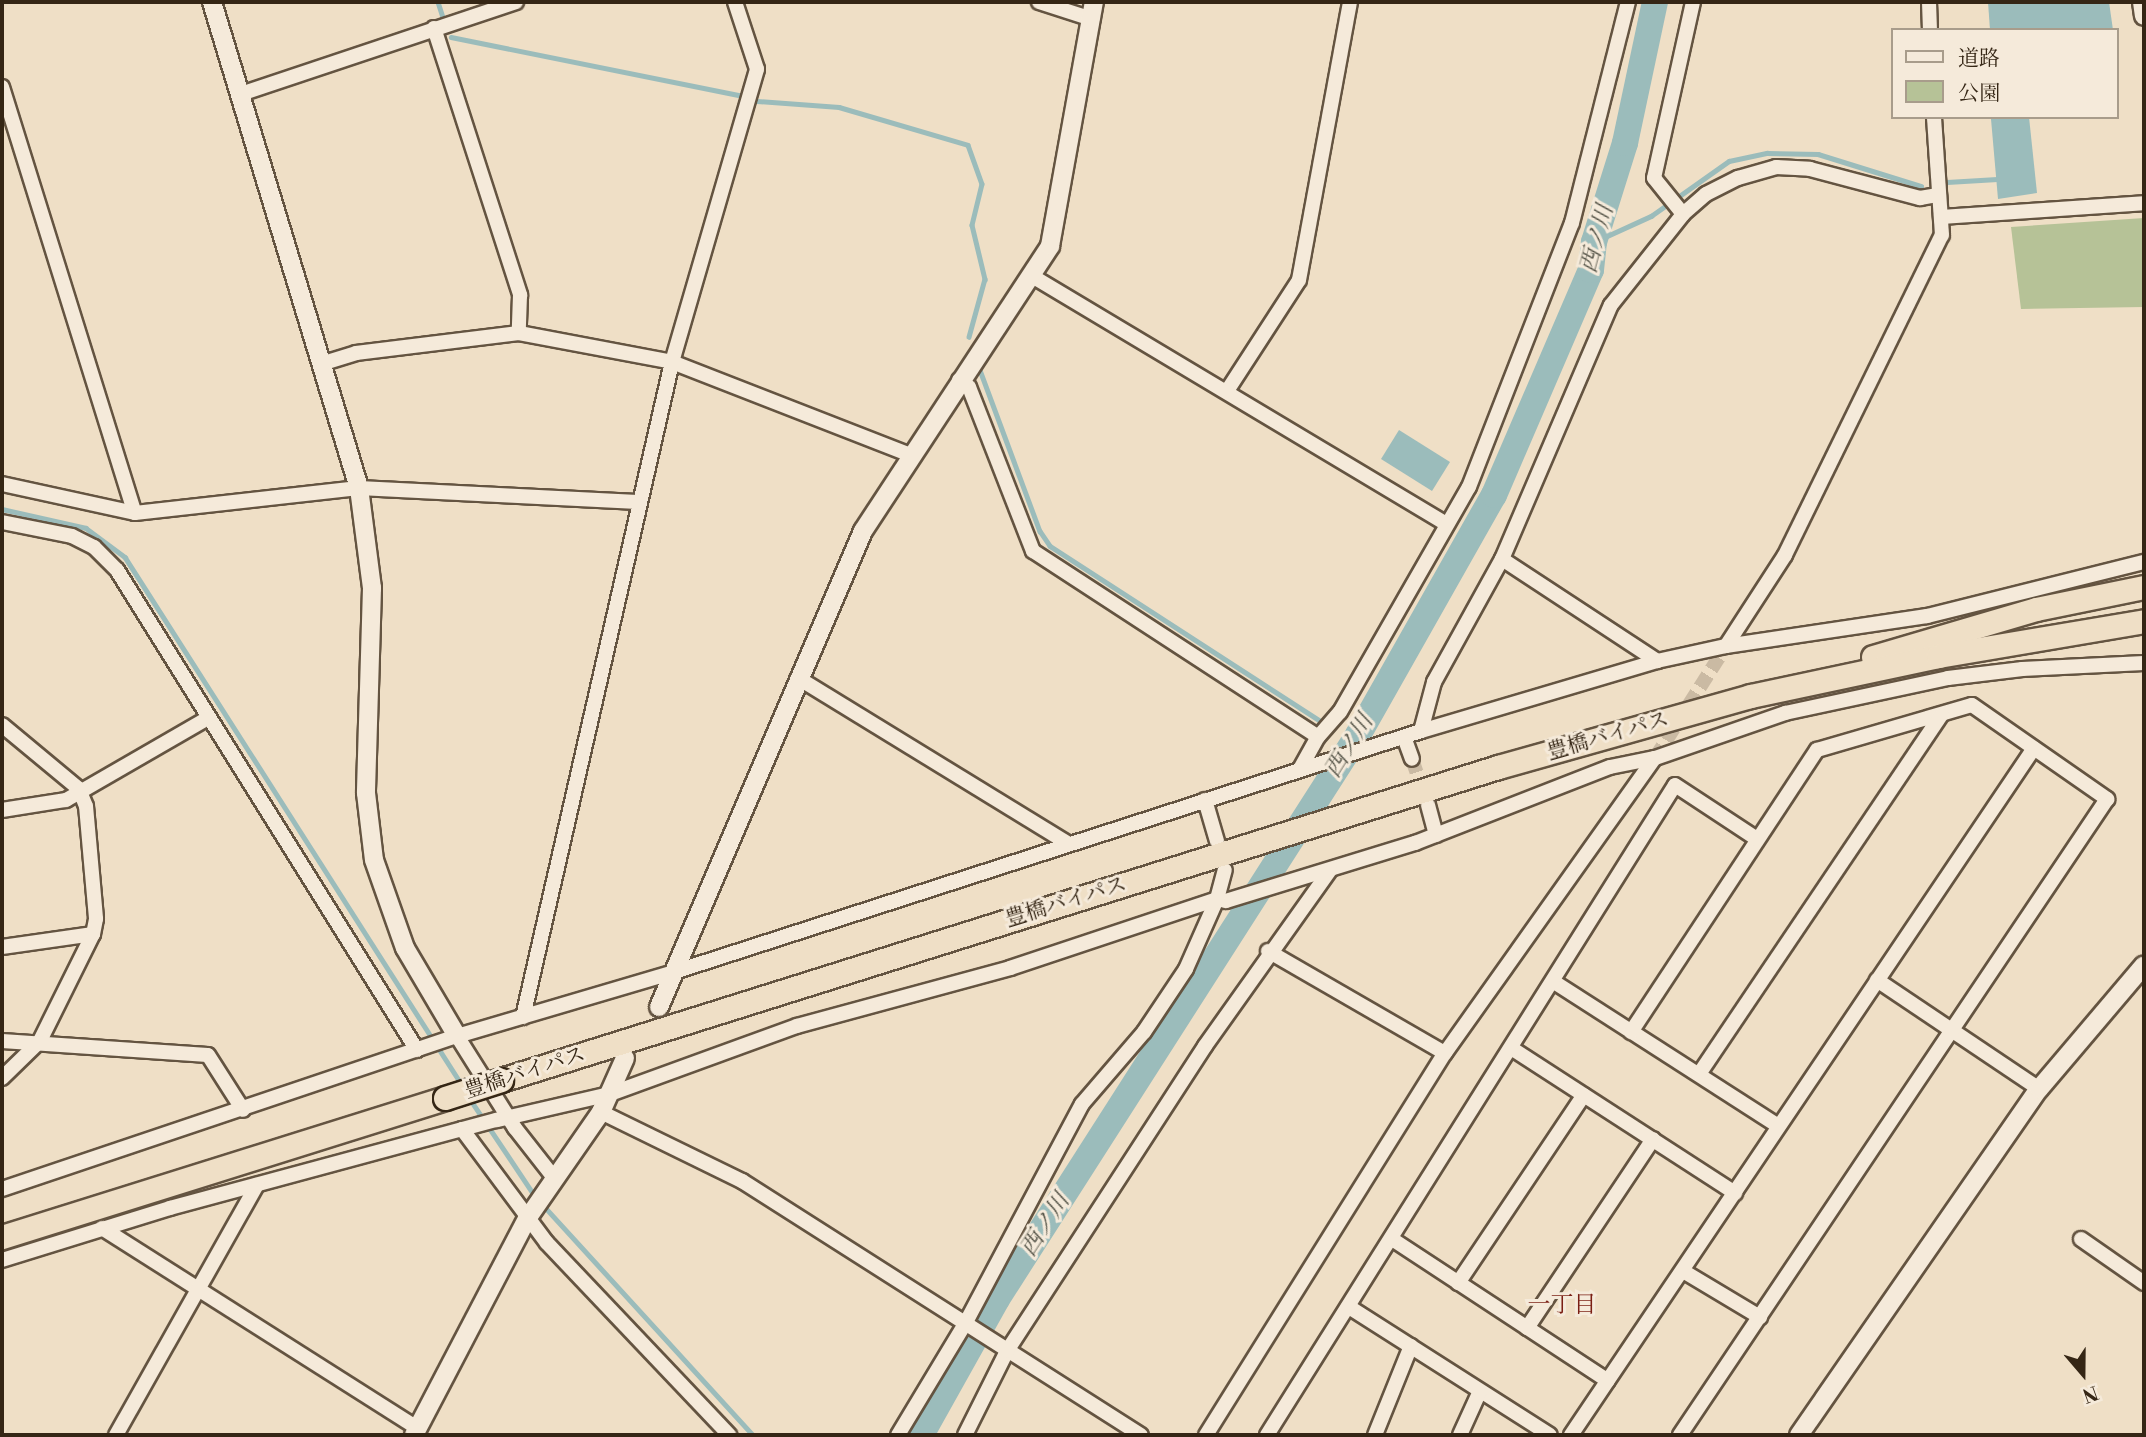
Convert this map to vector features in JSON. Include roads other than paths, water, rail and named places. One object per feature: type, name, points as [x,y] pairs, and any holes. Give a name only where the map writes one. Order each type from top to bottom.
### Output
[{"type":"highway","points":[[1750,696],[2023,612],[2144,587]]},
{"type":"highway","name":"豊橋バイパス","points":[[2,1237],[1268,839],[1750,696],[1938,656],[2144,621]]},
{"type":"street","points":[[212,2],[324,363],[359,488],[372,588],[368,827],[381,889],[405,948],[452,1038],[503,1118],[550,1183]]},
{"type":"street","points":[[241,94],[516,2]]},
{"type":"street","points":[[523,1017],[672,362],[757,69],[735,2]]},
{"type":"street","points":[[659,1007],[671,973],[863,531],[959,380],[1032,276],[1057,223],[1093,10],[1039,2]]},
{"type":"street","points":[[1227,391],[1299,281],[1350,2]]},
{"type":"street","points":[[1300,769],[1318,737],[1340,712],[1445,523],[1469,486],[1572,223],[1628,2]]},
{"type":"street","points":[[1682,214],[1659,188],[1654,169],[1693,2]]},
{"type":"street","points":[[1929,2],[1930,28]]},
{"type":"street","points":[[2142,2],[2144,16]]},
{"type":"street","points":[[434,28],[520,295],[519,333]]},
{"type":"street","points":[[2,87],[135,513]]},
{"type":"street","points":[[1726,646],[1785,555],[1942,235],[1937,195],[1934,119]]},
{"type":"street","points":[[1421,731],[1434,682],[1502,559],[1611,305],[1682,214],[1706,194],[1738,178],[1776,167],[1810,169],[1920,198],[1937,195]]},
{"type":"street","points":[[1941,217],[2144,204]]},
{"type":"street","points":[[1032,276],[1445,523]]},
{"type":"street","points":[[324,363],[356,353],[519,333],[672,362],[910,454]]},
{"type":"street","points":[[959,380],[969,387],[1033,551],[1318,737]]},
{"type":"street","points":[[2,484],[135,513],[359,488],[638,502]]},
{"type":"street","points":[[2,522],[72,536],[94,547],[117,570],[208,718],[422,1048]]},
{"type":"street","points":[[1502,559],[1657,662]]},
{"type":"street","points":[[2,1189],[452,1038],[671,973],[1067,843],[1421,731],[1657,662],[1726,646],[1927,616],[2144,562]]},
{"type":"street","points":[[2,1260],[102,1228],[257,1185],[503,1118],[610,1094],[797,1026],[1047,957],[1222,900],[1324,872],[1436,835],[1610,767],[1655,758],[1785,713],[1874,691],[2022,669],[2144,663]]},
{"type":"street","points":[[798,678],[1067,843]]},
{"type":"street","points":[[1631,1032],[1817,750],[1972,705],[2107,799],[1680,1435]]},
{"type":"street","points":[[1699,1074],[1941,715]]},
{"type":"street","points":[[2,810],[66,800],[79,789],[208,718]]},
{"type":"street","points":[[2,725],[79,789],[86,806],[96,919],[93,934],[40,1041],[2,1078]]},
{"type":"street","points":[[1404,737],[1412,759]]},
{"type":"street","points":[[1571,1435],[2034,748]]},
{"type":"street","points":[[1206,1435],[1445,1053],[1655,758]]},
{"type":"street","points":[[1267,1435],[1675,786],[1757,839]]},
{"type":"street","points":[[1205,800],[1217,841]]},
{"type":"street","points":[[1428,805],[1436,835]]},
{"type":"street","points":[[898,1435],[966,1325],[1082,1104],[1144,1032],[1186,969],[1222,900],[1225,870]]},
{"type":"street","points":[[965,1435],[1007,1351],[1268,951],[1324,872]]},
{"type":"street","points":[[2,947],[93,934]]},
{"type":"street","points":[[1268,951],[1445,1053]]},
{"type":"street","points":[[1799,1435],[2039,1089],[2144,965]]},
{"type":"street","points":[[1877,980],[2039,1089]]},
{"type":"street","points":[[1554,982],[1779,1126]]},
{"type":"street","points":[[2,1041],[40,1041],[208,1055],[243,1110]]},
{"type":"street","points":[[1511,1048],[1735,1193]]},
{"type":"street","points":[[102,1228],[415,1432],[529,1214],[601,1112],[625,1058]]},
{"type":"street","points":[[1458,1283],[1584,1094]]},
{"type":"street","points":[[601,1112],[742,1181],[1142,1435]]},
{"type":"street","points":[[468,1128],[529,1214],[729,1435]]},
{"type":"street","points":[[1527,1328],[1653,1139]]},
{"type":"street","points":[[116,1435],[200,1291],[257,1185]]},
{"type":"street","points":[[1392,1239],[1608,1381]]},
{"type":"street","points":[[2081,1239],[2144,1283]]},
{"type":"street","points":[[1683,1271],[1760,1317]]},
{"type":"street","points":[[1349,1307],[1550,1435]]},
{"type":"street","points":[[1375,1435],[1410,1346]]},
{"type":"street","points":[[1460,1435],[1480,1391]]},
{"type":"water","points":[[1988,2],[2109,2],[2113,28],[1990,28]]},
{"type":"water","points":[[1991,119],[2029,119],[2037,193],[1998,199]]},
{"type":"water","points":[[1399,430],[1450,462],[1432,491],[1381,459]]},
{"type":"waterway","points":[[438,2],[443,17]]},
{"type":"waterway","name":"西ノ川","points":[[921,1435],[997,1299],[1358,735],[1494,495],[1591,270],[1594,242],[1625,143],[1655,2]]},
{"type":"waterway","points":[[451,37],[739,95]]},
{"type":"waterway","points":[[757,101],[839,107],[968,145],[982,184],[972,225],[985,279],[969,337]]},
{"type":"waterway","points":[[1594,242],[1651,216],[1729,161],[1767,153],[1818,154],[1921,186]]},
{"type":"waterway","points":[[1947,182],[1997,179]]},
{"type":"waterway","points":[[980,370],[1040,531],[1050,546],[1320,721]]},
{"type":"waterway","points":[[2,509],[86,528],[125,557],[462,1085]]},
{"type":"waterway","points":[[470,1099],[537,1199]]},
{"type":"waterway","points":[[543,1205],[753,1435]]},
{"type":"tunnel","points":[[1655,758],[1726,646]]},
{"type":"tunnel","points":[[1412,759],[1425,797]]},
{"type":"district","name":"一丁目","points":[[1562,1305]]}]
